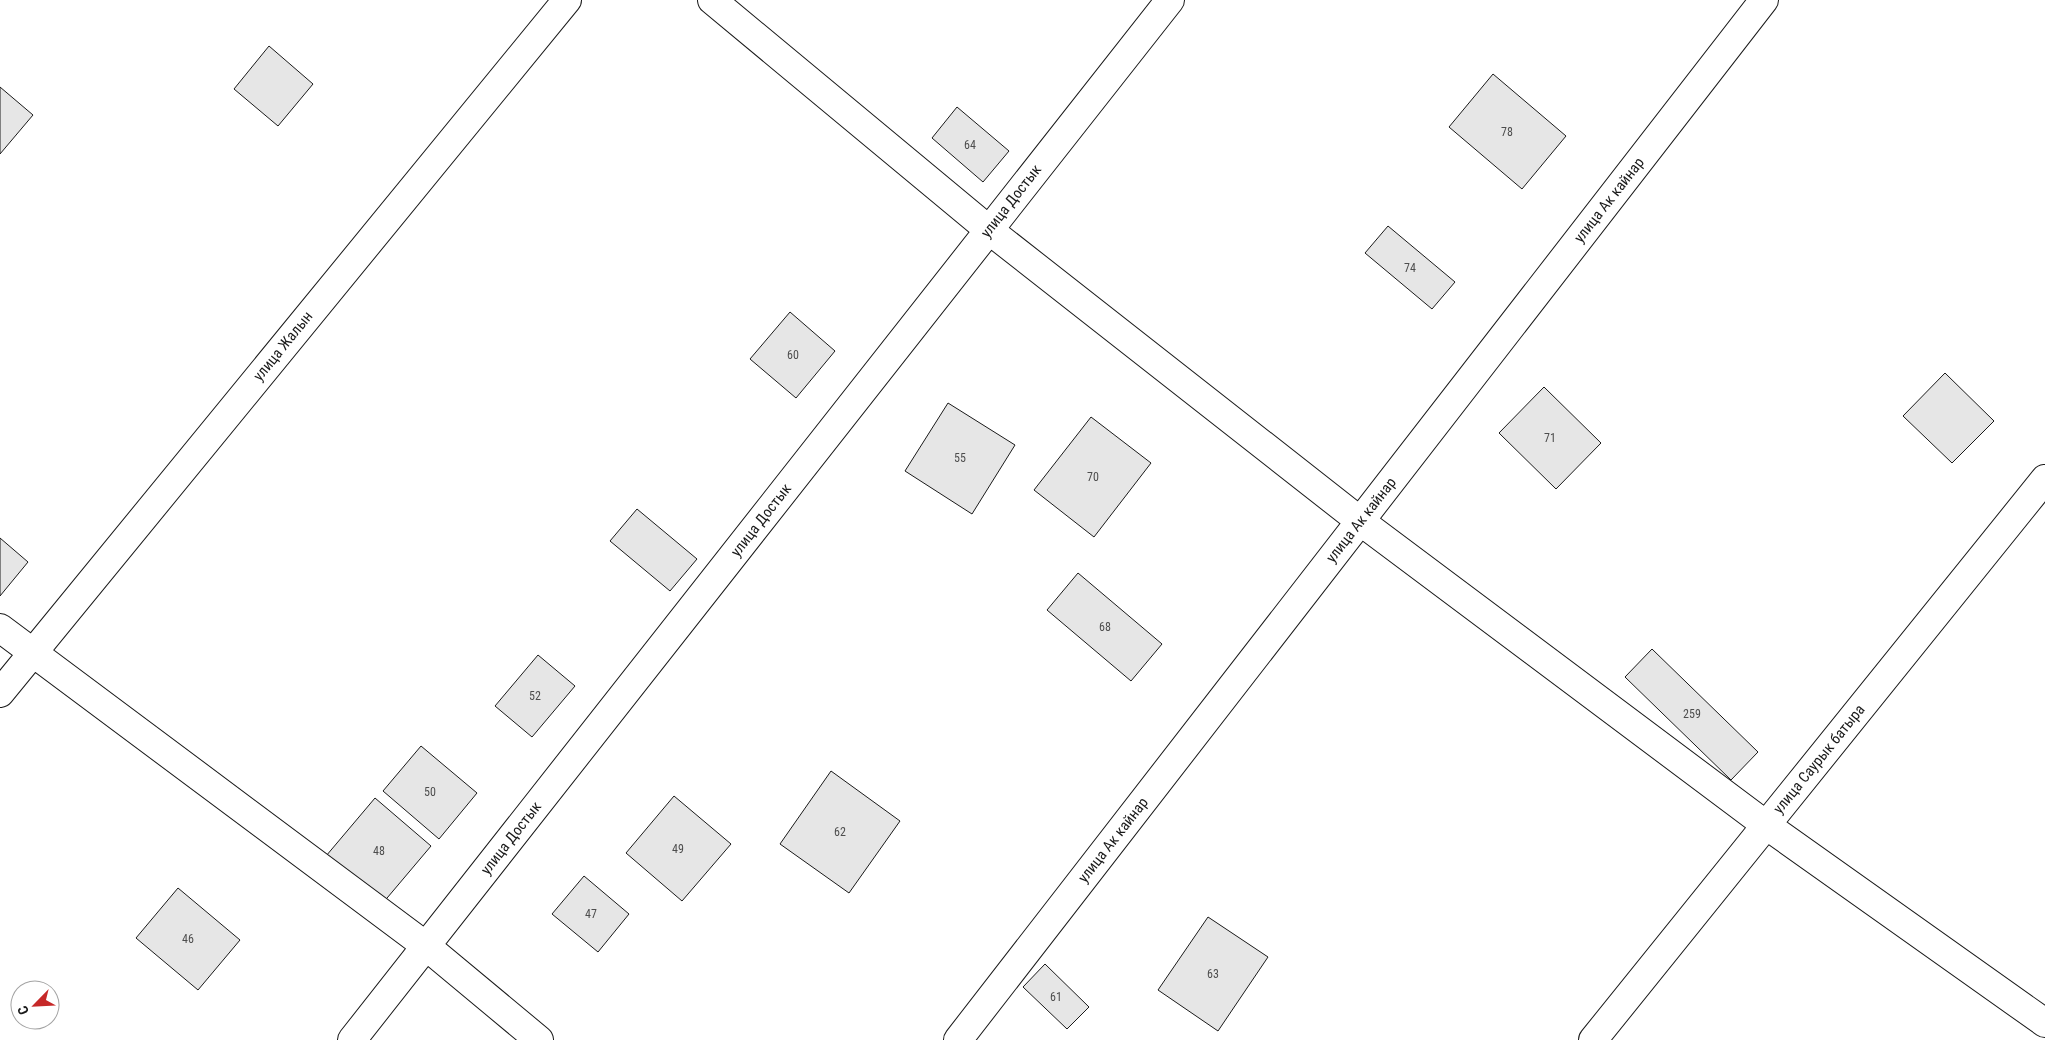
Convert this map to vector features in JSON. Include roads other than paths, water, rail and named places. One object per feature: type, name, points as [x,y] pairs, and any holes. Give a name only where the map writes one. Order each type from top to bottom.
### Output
[{"type":"street","name":"улица Жалын","points":[[0,693],[567,0]]},
{"type":"street","points":[[712,0],[989,230],[1360,521],[1766,825],[2045,1023]]},
{"type":"street","name":"улица Достык","points":[[352,1040],[1170,0]]},
{"type":"street","name":"улица Ак кайнар","points":[[958,1040],[1764,0]]},
{"type":"street","name":"улица Саурык батыра","points":[[1593,1040],[2045,479]]},
{"type":"street","points":[[0,628],[426,946],[539,1040]]}]
